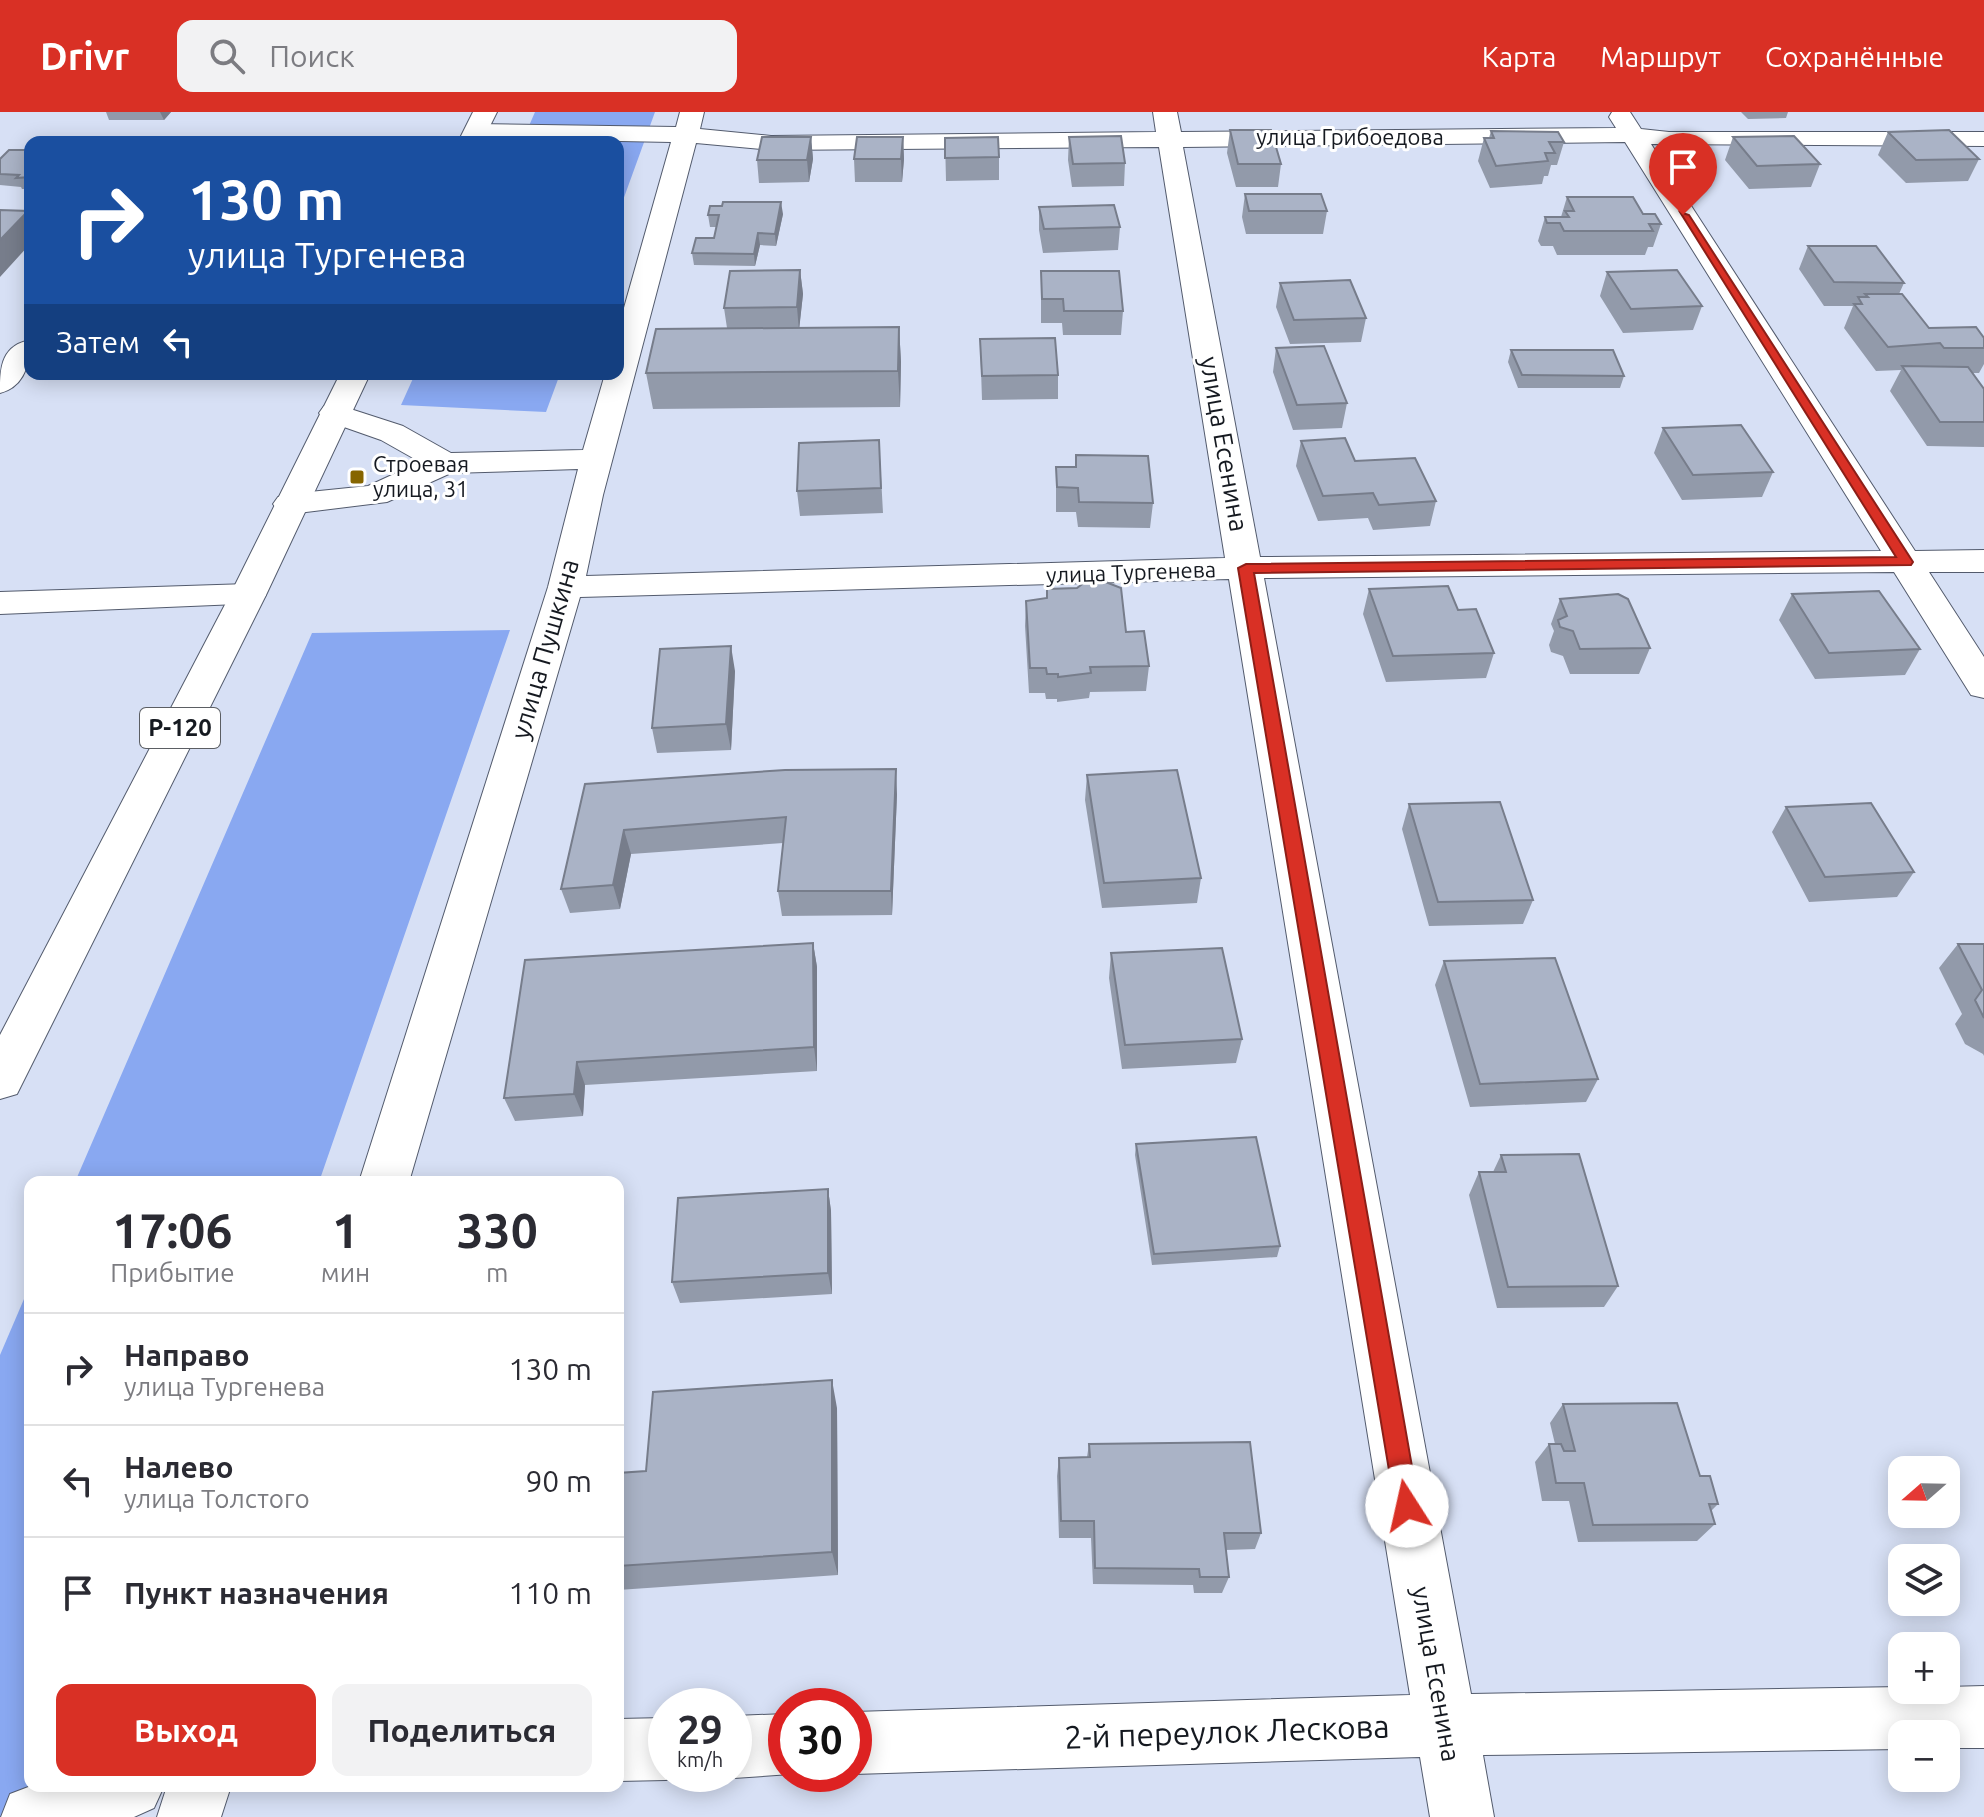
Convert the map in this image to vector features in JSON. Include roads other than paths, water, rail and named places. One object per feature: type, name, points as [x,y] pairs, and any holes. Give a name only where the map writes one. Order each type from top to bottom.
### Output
[{"type":"street","name":"улица Грибоедова","points":[[477,128],[688,123],[771,143],[1168,125],[1625,124],[1669,139],[1984,139]]},
{"type":"street","name":"улица Пушкина","points":[[624,357],[688,123]]},
{"type":"street","points":[[1625,124],[1984,686]]},
{"type":"street","name":"улица Есенина","points":[[1168,125],[1462,1817]]},
{"type":"street","points":[[0,384],[24,353]]},
{"type":"street","name":"Р-120","points":[[0,1080],[248,595],[352,380]]},
{"type":"street","name":"улица Пушкина","points":[[386,1176],[566,587],[618,380]]},
{"type":"street","points":[[335,413],[392,433],[445,463]]},
{"type":"street","points":[[290,504],[375,495],[445,463],[596,459]]},
{"type":"street","name":"улица Тургенева","points":[[566,587],[1246,568],[1984,561]]},
{"type":"street","points":[[0,603],[248,595]]},
{"type":"street","name":"2-й переулок Лескова","points":[[872,1742],[1445,1725],[1984,1717]]},
{"type":"street","points":[[624,1750],[648,1749]]},
{"type":"street","points":[[33,1817],[113,1792]]},
{"type":"street","points":[[189,1817],[197,1792]]},
{"type":"place","name":"Строевая улица, 31","points":[[357,477]]}]
